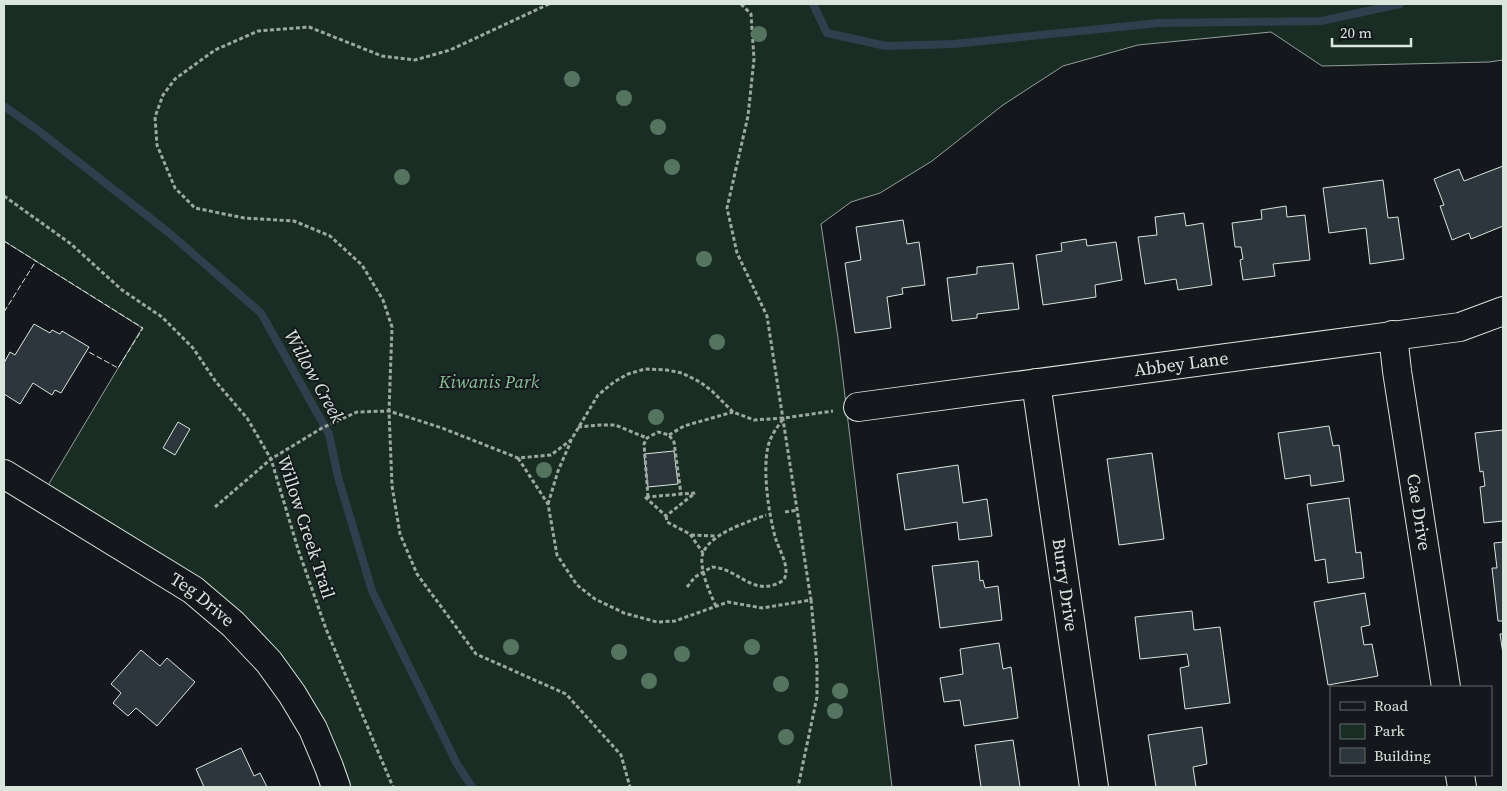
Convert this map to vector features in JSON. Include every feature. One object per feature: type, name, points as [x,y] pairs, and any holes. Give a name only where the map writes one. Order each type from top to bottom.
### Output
[{"type":"street","name":"Abbey Lane","points":[[858,407],[1460,327],[1503,311]]},
{"type":"street","name":"Cae Drive","points":[[1394,335],[1446,686]]},
{"type":"street","name":"Burry Drive","points":[[1036,383],[1094,787]]},
{"type":"street","name":"Teg Drive","points":[[4,474],[193,590],[233,624],[269,662],[292,694],[313,729],[330,767],[336,787]]},
{"type":"path","points":[[548,4],[450,50],[415,60],[382,56],[309,27],[258,31],[215,50],[175,80],[163,95],[155,117],[157,144],[176,188],[195,208],[244,218],[294,221],[330,236],[362,265],[384,300],[392,327],[389,411],[392,486],[400,534],[418,574],[476,654],[566,694],[621,755],[630,787]]},
{"type":"path","points":[[741,4],[751,14],[754,59],[748,116],[727,208],[737,253],[767,316],[811,600],[817,665],[817,697],[798,787]]},
{"type":"path","name":"Willow Creek Trail","points":[[4,196],[71,244],[122,290],[162,317],[193,348],[216,382],[247,418],[271,459],[298,548],[326,629],[393,787]]},
{"type":"path","points":[[548,504],[558,471],[578,427],[598,396],[614,382],[628,374],[645,369],[682,373],[700,382],[712,391],[733,412],[754,420],[784,418],[858,407]]},
{"type":"path","points":[[215,507],[271,459],[322,428],[357,412],[389,411],[442,428],[518,458],[551,455],[571,440]]},
{"type":"path","points":[[670,435],[684,426],[733,412]]},
{"type":"path","points":[[686,588],[695,577],[712,567],[724,569],[753,584],[768,587],[783,581],[786,577],[785,565],[772,522],[765,464],[770,439],[784,418]]},
{"type":"path","points":[[578,427],[600,424],[615,425],[647,438]]},
{"type":"path","points":[[681,494],[674,442],[670,435],[658,432],[647,438],[644,444],[643,452],[648,497],[645,498],[666,516],[667,522],[690,534],[717,536]]},
{"type":"path","points":[[518,458],[548,504],[557,555],[577,585],[595,599],[624,612],[657,622],[675,621],[728,602],[762,608],[811,600]]},
{"type":"path","points":[[648,497],[695,493],[666,516]]},
{"type":"path","points":[[785,512],[798,510]]},
{"type":"path","points":[[703,553],[717,536],[766,515]]},
{"type":"path","points":[[690,534],[703,553],[703,571],[708,591],[716,606]]},
{"type":"green space","name":"Kiwanis Park","points":[[4,4],[1503,4],[1503,60],[1489,62],[1322,66],[1271,32],[1138,45],[1063,66],[1003,105],[932,161],[880,193],[851,202],[821,224],[838,338],[892,787],[336,787],[269,662],[41,497],[142,328],[4,241]]},
{"type":"building","points":[[1503,166],[1503,226],[1471,239],[1469,233],[1452,240],[1440,206],[1444,205],[1434,179],[1459,169],[1464,181]]},
{"type":"building","points":[[1383,180],[1388,218],[1398,217],[1404,259],[1370,264],[1366,228],[1329,233],[1323,188]]},
{"type":"building","points":[[1286,206],[1287,217],[1305,215],[1310,260],[1273,264],[1275,276],[1243,280],[1240,260],[1243,259],[1241,247],[1235,247],[1232,223],[1262,219],[1261,210]]},
{"type":"building","points":[[1184,213],[1186,226],[1203,223],[1212,285],[1178,290],[1176,279],[1145,284],[1138,237],[1157,235],[1155,217]]},
{"type":"building","points":[[903,220],[907,244],[919,242],[925,285],[902,288],[903,294],[887,297],[891,328],[855,333],[845,263],[861,260],[856,227]]},
{"type":"building","points":[[1086,239],[1087,246],[1116,242],[1122,280],[1095,285],[1096,297],[1043,305],[1036,255],[1062,251],[1061,243]]},
{"type":"building","points":[[1013,263],[1019,309],[977,314],[977,318],[952,321],[947,278],[977,274],[977,267]]},
{"type":"building","points":[[34,324],[50,333],[52,330],[60,334],[62,331],[89,347],[61,393],[55,390],[52,395],[33,383],[20,404],[4,394],[4,363],[10,352],[15,355]]},
{"type":"building","points":[[178,422],[190,429],[175,455],[163,448]]},
{"type":"building","points":[[1329,426],[1333,446],[1339,445],[1344,481],[1311,486],[1310,475],[1285,479],[1278,433]]},
{"type":"building","points":[[1503,430],[1503,521],[1484,523],[1480,487],[1485,486],[1483,471],[1480,472],[1475,433]]},
{"type":"building","points":[[674,451],[678,484],[648,487],[644,454]]},
{"type":"building","points":[[1152,453],[1164,539],[1119,545],[1107,459]]},
{"type":"building","points":[[958,465],[963,503],[987,499],[992,536],[959,540],[957,522],[905,530],[897,474]]},
{"type":"building","points":[[1349,498],[1356,553],[1361,552],[1364,578],[1328,583],[1325,559],[1315,561],[1307,504]]},
{"type":"building","points":[[1503,542],[1503,621],[1498,621],[1492,568],[1497,568],[1494,543]]},
{"type":"building","points":[[978,561],[980,581],[983,580],[985,588],[998,586],[1002,620],[940,628],[932,566]]},
{"type":"building","points":[[1365,593],[1370,625],[1361,627],[1364,645],[1372,644],[1378,676],[1328,685],[1314,602]]},
{"type":"building","points":[[1192,611],[1194,630],[1220,627],[1230,703],[1185,709],[1180,668],[1189,666],[1187,654],[1140,659],[1135,617]]},
{"type":"building","points":[[1500,634],[1503,634],[1503,654]]},
{"type":"building","points":[[999,643],[1003,669],[1011,667],[1018,718],[964,726],[960,700],[944,702],[940,678],[963,674],[960,649]]},
{"type":"building","points":[[141,650],[160,666],[167,658],[195,682],[157,726],[136,708],[128,716],[113,703],[121,693],[111,684]]},
{"type":"building","points":[[1202,727],[1207,764],[1193,767],[1196,787],[1156,787],[1148,735]]},
{"type":"building","points":[[1013,740],[1020,787],[981,787],[975,745]]},
{"type":"building","points":[[241,748],[254,776],[260,773],[267,787],[204,787],[196,769]]},
{"type":"waterway","points":[[813,4],[827,33],[886,46],[953,44],[1159,23],[1321,21],[1400,4]]},
{"type":"waterway","name":"Willow Creek","points":[[4,106],[168,232],[261,313],[329,434],[338,477],[372,591],[457,764],[472,787]]},
{"type":"fence","points":[[4,241],[143,328],[118,368],[87,351]]},
{"type":"fence","points":[[4,312],[36,261]]}]
